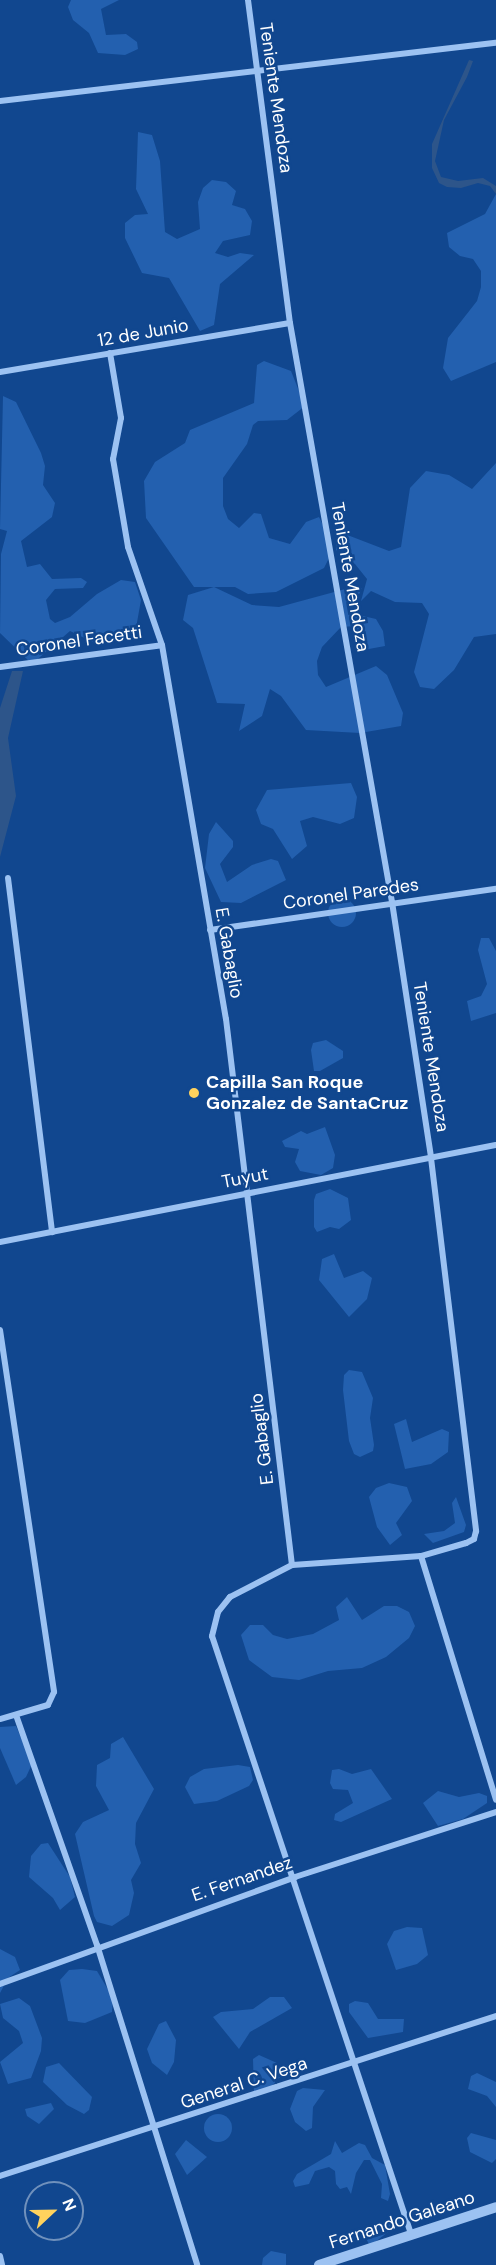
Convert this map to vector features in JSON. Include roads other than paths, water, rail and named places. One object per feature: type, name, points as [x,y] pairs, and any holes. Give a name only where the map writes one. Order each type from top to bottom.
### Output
[{"type":"street","name":"Teniente Mendoza","points":[[248,0],[290,323],[392,902],[431,1158],[476,1531],[474,1539],[466,1543],[421,1556],[292,1565]]},
{"type":"street","points":[[0,101],[496,43]]},
{"type":"street","name":"12 de Junio","points":[[0,372],[290,323]]},
{"type":"street","name":"E. Gabaglio","points":[[110,353],[121,418],[113,459],[128,547],[162,645],[210,930],[249,1192],[292,1565]]},
{"type":"street","name":"Coronel Facetti","points":[[0,668],[162,645]]},
{"type":"street","points":[[8,878],[52,1232]]},
{"type":"street","name":"Coronel Paredes","points":[[210,930],[392,902],[496,889]]},
{"type":"street","name":"Tuyut","points":[[0,1242],[496,1145]]},
{"type":"street","points":[[0,1330],[54,1692],[48,1706],[0,1719]]},
{"type":"street","points":[[421,1556],[496,1800]]},
{"type":"street","points":[[292,1565],[230,1597],[218,1612],[212,1636],[295,1876],[411,2234]]},
{"type":"street","points":[[16,1715],[97,1946],[197,2265]]},
{"type":"street","name":"E. Fernandez","points":[[0,1984],[97,1946],[295,1876],[496,1812]]},
{"type":"street","name":"General C. Vega","points":[[0,2176],[355,2064],[496,2016]]},
{"type":"street","name":"Fernando Galeano","points":[[319,2265],[496,2207]]},
{"type":"street","points":[[0,2256],[2,2265]]},
{"type":"place","name":"Capilla San Roque Gonzalez de SantaCruz","points":[[194,1093]]}]
